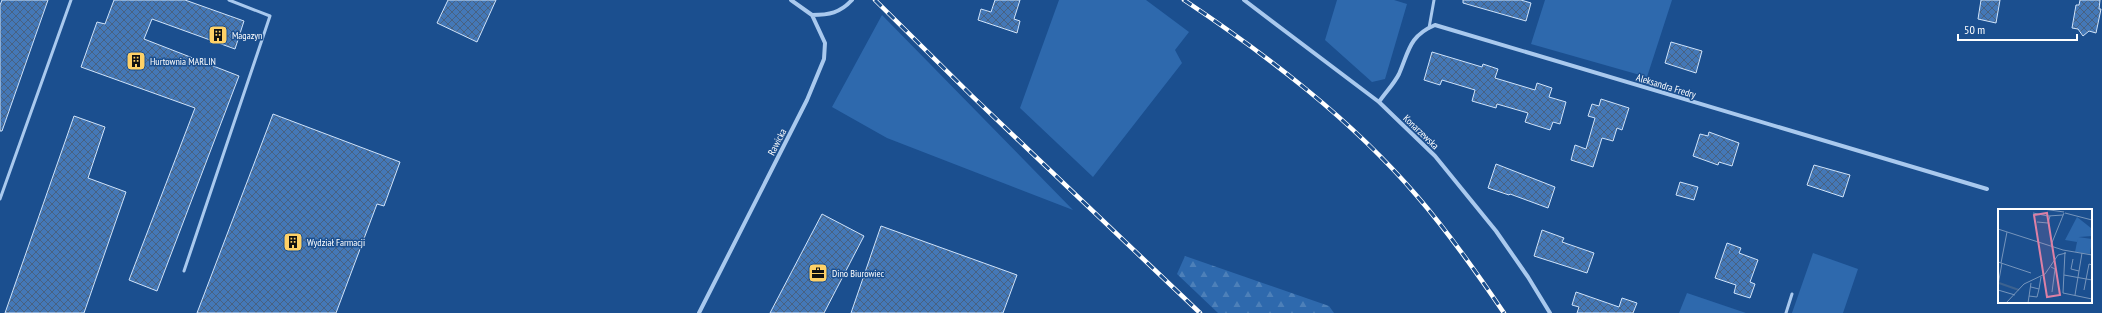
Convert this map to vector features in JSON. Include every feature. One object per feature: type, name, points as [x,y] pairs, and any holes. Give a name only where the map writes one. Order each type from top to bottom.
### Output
[{"type":"street","points":[[791,0],[812,15],[829,15],[844,8],[852,0]]},
{"type":"street","name":"Konarzewska","points":[[1244,0],[1379,102],[1434,156],[1491,226],[1528,277],[1550,313]]},
{"type":"street","name":"Rawicka","points":[[699,313],[807,100],[824,59],[825,43],[812,15]]},
{"type":"street","name":"Aleksandra Fredry","points":[[1429,28],[1435,26],[1450,30],[1987,189]]},
{"type":"street","points":[[1379,102],[1398,75],[1411,42],[1422,30],[1429,28]]},
{"type":"lane","points":[[0,199],[71,0]]},
{"type":"lane","points":[[184,271],[270,16],[229,0]]},
{"type":"lane","points":[[1429,28],[1434,0]]},
{"type":"lane","points":[[1786,313],[1792,294]]},
{"type":"green space","points":[[1059,0],[1146,0],[1189,32],[1175,50],[1182,63],[1093,177],[1020,108]]},
{"type":"green space","points":[[1337,0],[1394,0],[1407,4],[1385,79],[1372,82],[1325,40]]},
{"type":"green space","points":[[1545,0],[1672,0],[1647,77],[1531,44]]},
{"type":"green space","points":[[882,15],[1073,210],[887,138],[832,107]]},
{"type":"green space","points":[[1813,253],[1858,269],[1843,313],[1792,313]]},
{"type":"green space","points":[[1185,256],[1329,306],[1334,313],[1218,313],[1177,274]]},
{"type":"green space","points":[[1687,293],[1746,313],[1679,313]]},
{"type":"building","points":[[2,0],[48,0],[2,131],[0,131],[0,5]]},
{"type":"building","points":[[114,0],[185,0],[244,21],[235,49],[152,19],[144,39],[239,76],[157,291],[129,280],[195,108],[81,67],[97,22],[105,24]]},
{"type":"building","points":[[448,0],[496,0],[477,42],[437,23]]},
{"type":"building","points":[[995,0],[1020,0],[1014,19],[1020,21],[1017,33],[978,20],[981,9],[991,12]]},
{"type":"building","points":[[1463,0],[1521,0],[1531,3],[1526,21],[1463,3]]},
{"type":"building","points":[[1981,0],[2000,0],[1996,23],[1978,19]]},
{"type":"building","points":[[2080,0],[2100,0],[2099,9],[2101,9],[2096,33],[2089,31],[2083,36],[2078,29],[2072,28],[2076,5],[2079,5]]},
{"type":"building","points":[[1671,42],[1702,51],[1696,73],[1665,63]]},
{"type":"building","points":[[1432,52],[1482,67],[1483,64],[1498,69],[1495,78],[1535,90],[1537,83],[1552,88],[1549,97],[1566,102],[1560,124],[1553,122],[1550,130],[1525,122],[1528,113],[1497,104],[1496,108],[1472,101],[1475,90],[1442,80],[1440,85],[1424,80]]},
{"type":"building","points":[[1601,99],[1629,108],[1622,130],[1617,128],[1613,141],[1602,138],[1593,167],[1571,160],[1575,145],[1586,149],[1595,118],[1588,116],[1592,104],[1599,106]]},
{"type":"building","name":"Wydział Farmacji","points":[[273,114],[400,162],[384,206],[377,204],[336,313],[197,313]]},
{"type":"building","points":[[74,116],[105,127],[88,178],[126,192],[84,313],[5,313]]},
{"type":"building","points":[[1709,132],[1739,143],[1732,166],[1719,162],[1718,165],[1693,156],[1700,134],[1708,136]]},
{"type":"building","points":[[1496,164],[1555,187],[1548,208],[1510,194],[1509,195],[1488,188]]},
{"type":"building","points":[[1814,165],[1850,175],[1843,197],[1807,185]]},
{"type":"building","points":[[1680,182],[1698,187],[1694,200],[1676,195]]},
{"type":"building","name":"Dino Biurowiec","points":[[822,214],[864,236],[824,313],[770,313]]},
{"type":"building","points":[[881,226],[1017,275],[1003,313],[851,313]]},
{"type":"building","points":[[1542,230],[1564,238],[1562,242],[1594,253],[1587,273],[1534,256]]},
{"type":"building","points":[[1727,243],[1741,248],[1739,253],[1758,260],[1750,282],[1755,284],[1750,298],[1734,293],[1736,285],[1715,278]]},
{"type":"building","points":[[1576,292],[1619,307],[1622,298],[1637,303],[1633,313],[1577,313],[1579,307],[1572,305]]},
{"type":"railway","points":[[875,0],[972,96],[1200,313]]},
{"type":"railway","points":[[1184,0],[1247,43],[1277,66],[1365,141],[1429,210],[1484,283],[1504,313]]},
{"type":"place","name":"Magazyn","points":[[218,35]]},
{"type":"place","name":"Hurtownia MARLIN","points":[[136,61]]},
{"type":"place","name":"Wydział Farmacji","points":[[293,242]]},
{"type":"place","name":"Dino Biurowiec","points":[[818,273]]}]
